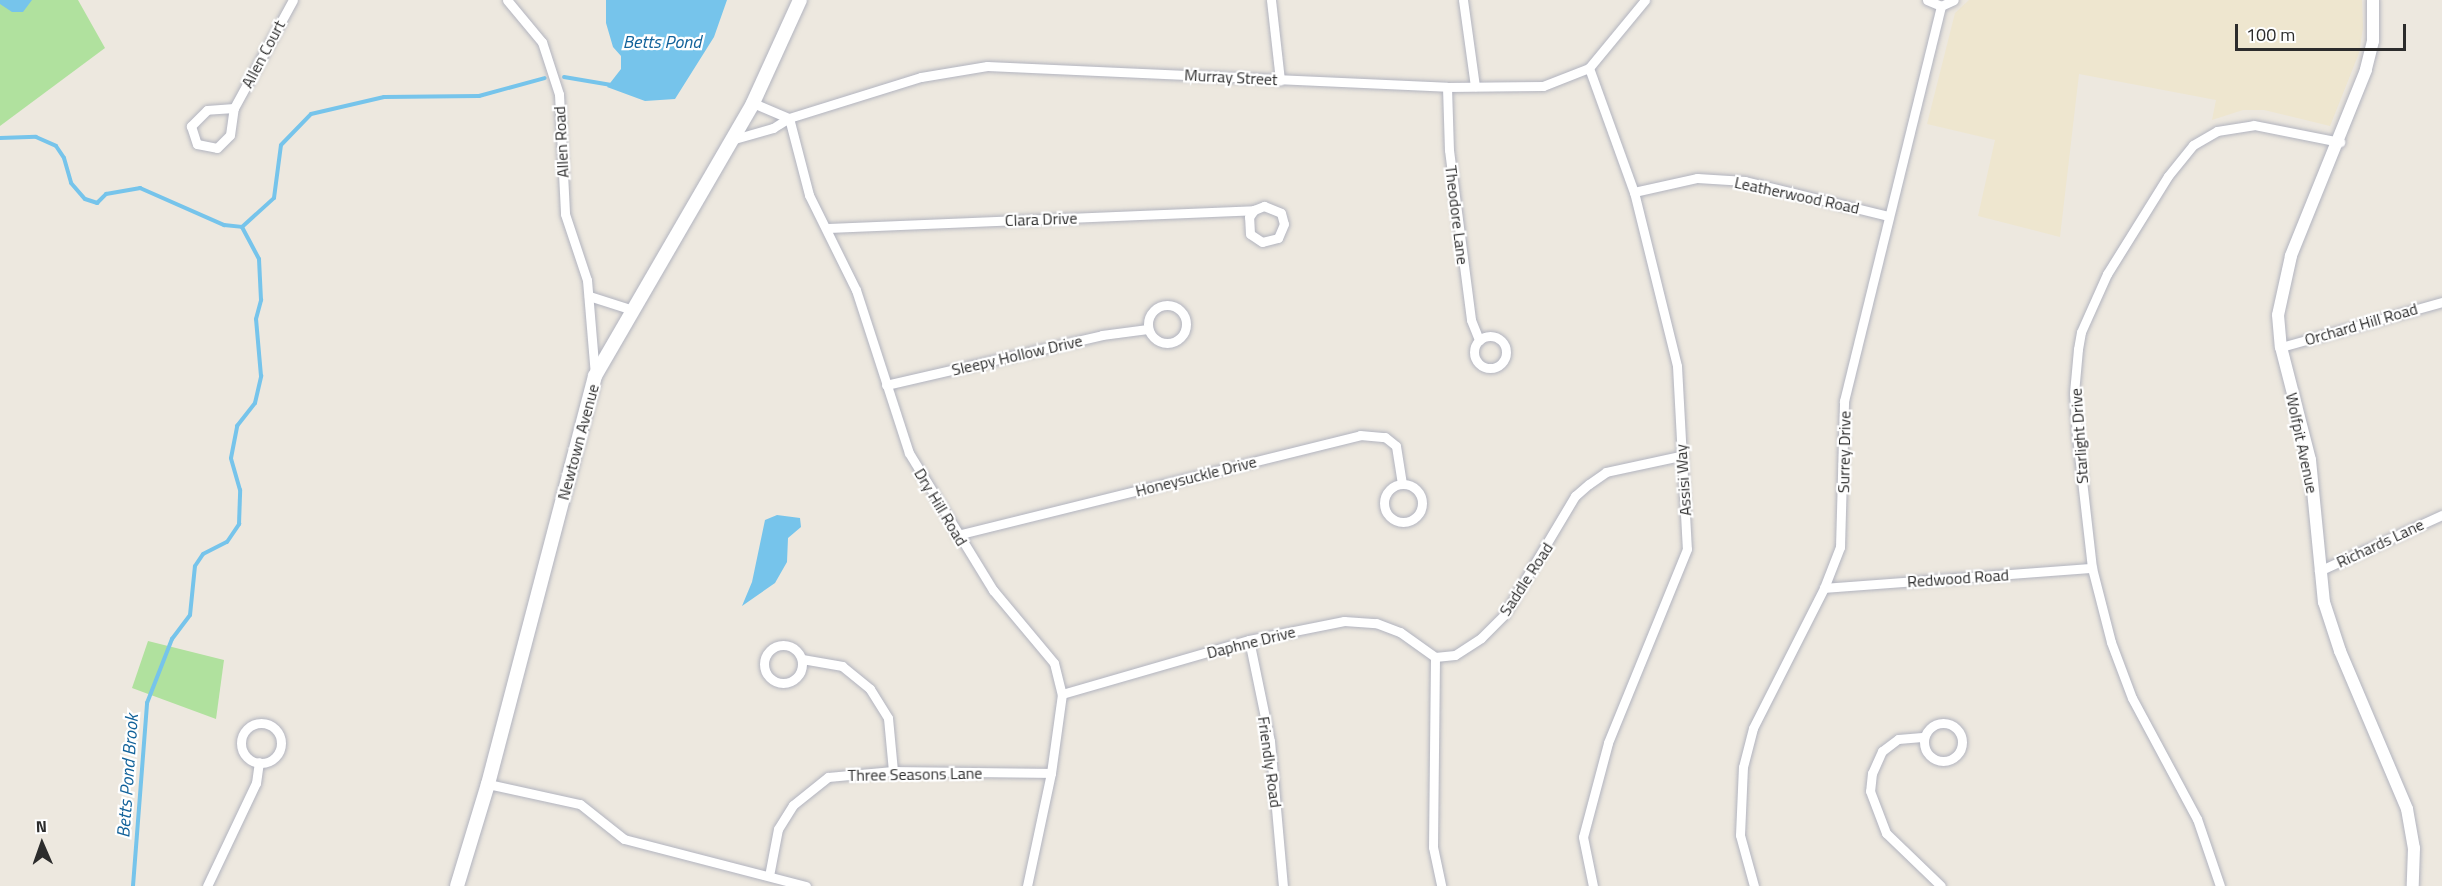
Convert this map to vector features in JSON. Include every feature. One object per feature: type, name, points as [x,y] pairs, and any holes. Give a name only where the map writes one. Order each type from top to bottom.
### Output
[{"type":"main road","name":"Newtown Avenue","points":[[457,886],[488,784],[595,375],[753,103],[800,0]]},
{"type":"street","name":"Allen Court","points":[[234,108],[207,110],[191,126],[197,144],[217,148],[230,135],[234,108],[292,0]]},
{"type":"street","name":"Allen Road","points":[[507,0],[542,42],[558,94],[565,214],[589,296],[595,375]]},
{"type":"street","points":[[1271,0],[1280,80]]},
{"type":"street","points":[[1463,0],[1475,86]]},
{"type":"street","name":"Murray Street","points":[[731,140],[773,128],[789,118],[921,78],[987,66],[1448,87],[1543,86],[1589,68],[1645,0]]},
{"type":"street","points":[[1927,0],[1941,6],[1954,0]]},
{"type":"street","name":"Wolfpit Avenue","points":[[2373,0],[2370,56],[2340,142],[2283,279],[2278,315],[2281,347],[2310,460],[2319,571],[2331,629],[2407,809],[2414,848],[2413,886]]},
{"type":"street","name":"Surrey Drive","points":[[1754,886],[1740,835],[1743,767],[1753,728],[1824,588],[1840,547],[1844,401],[1941,6]]},
{"type":"street","name":"Assisi Way","points":[[1589,68],[1634,192],[1677,366],[1680,456],[1687,549],[1608,743],[1583,837],[1593,886]]},
{"type":"street","name":"Theodore Lane","points":[[1448,87],[1449,150],[1471,320],[1479,340]]},
{"type":"street","points":[[753,103],[789,118]]},
{"type":"street","name":"Dry Hill Road","points":[[789,118],[809,195],[828,228],[856,290],[909,453],[957,535],[993,590],[1054,663],[1062,694],[1051,773],[1027,886]]},
{"type":"street","name":"Starlight Drive","points":[[2220,886],[2197,819],[2132,698],[2111,642],[2092,568],[2074,393],[2081,332],[2107,274],[2180,159],[2204,137],[2232,127],[2254,125],[2340,142]]},
{"type":"street","name":"Leatherwood Road","points":[[1634,192],[1697,178],[1745,181],[1889,216]]},
{"type":"street","name":"Clara Drive","points":[[828,228],[1254,210],[1264,206],[1281,213],[1284,224],[1278,238],[1262,242],[1250,234],[1249,217],[1254,210]]},
{"type":"street","points":[[589,296],[633,310]]},
{"type":"street","name":"Orchard Hill Road","points":[[2281,347],[2442,302]]},
{"type":"street","points":[[1159,306],[1174,306],[1185,318],[1183,334],[1169,342],[1153,337],[1148,329],[1152,312],[1159,306]]},
{"type":"street","name":"Sleepy Hollow Drive","points":[[886,385],[1102,335],[1148,329]]},
{"type":"street","name":"Honeysuckle Drive","points":[[957,535],[1360,435],[1385,437],[1396,446],[1402,484]]},
{"type":"street","name":"Saddle Road","points":[[1435,657],[1455,655],[1481,638],[1504,615],[1575,496],[1589,484],[1606,472],[1680,456]]},
{"type":"street","points":[[1402,484],[1413,486],[1422,504],[1411,521],[1401,523],[1390,519],[1383,500],[1390,488],[1402,484]]},
{"type":"street","name":"Richards Lane","points":[[2319,571],[2442,515]]},
{"type":"street","name":"Redwood Road","points":[[1824,588],[2092,568]]},
{"type":"street","name":"Daphne Drive","points":[[1062,694],[1249,640],[1344,621],[1376,623],[1400,632],[1435,657]]},
{"type":"street","name":"Friendly Road","points":[[1249,640],[1270,741],[1283,886]]},
{"type":"street","points":[[802,659],[796,677],[786,682],[776,681],[764,668],[769,651],[779,645],[790,646],[802,659],[842,666],[870,689],[888,718],[893,771]]},
{"type":"street","points":[[1435,657],[1433,847],[1441,886]]},
{"type":"street","points":[[265,724],[276,730],[281,744],[273,758],[258,762],[245,754],[242,739],[250,726],[265,724]]},
{"type":"street","points":[[1922,737],[1925,748],[1940,760],[1952,760],[1962,754],[1961,736],[1952,726],[1933,726],[1922,737],[1898,740],[1882,751],[1872,773],[1870,791],[1886,833],[1941,886]]},
{"type":"street","points":[[207,886],[256,783],[258,762]]},
{"type":"street","name":"Three Seasons Lane","points":[[770,876],[778,830],[793,805],[828,777],[893,771],[1051,773]]},
{"type":"street","points":[[488,784],[580,804],[624,839],[806,886]]},
{"type":"shaded area","points":[[1969,0],[2362,0],[2363,28],[2359,53],[2330,126],[2264,110],[2243,110],[2212,120],[2216,100],[2079,74],[2060,237],[1978,216],[1995,140],[1927,124],[1955,13]]},
{"type":"green space","points":[[0,0],[78,0],[105,48],[0,126]]},
{"type":"green space","points":[[148,641],[224,660],[216,719],[132,688]]},
{"type":"water","points":[[0,0],[32,0],[23,12],[12,12],[0,4]]},
{"type":"water","name":"Betts Pond","points":[[606,0],[727,0],[714,37],[675,99],[645,101],[607,87],[621,69],[621,56],[613,47],[606,23]]},
{"type":"water","points":[[777,515],[800,518],[801,527],[788,538],[787,562],[775,583],[742,606],[752,582],[765,520]]},
{"type":"waterway","name":"Betts Pond Brook","points":[[564,77],[611,85]]},
{"type":"waterway","name":"Betts Pond Brook","points":[[242,227],[274,198],[281,145],[311,114],[384,97],[479,96],[545,78]]},
{"type":"waterway","points":[[0,138],[36,137],[56,146],[64,158],[71,183],[85,199],[97,203],[106,194],[140,188],[224,225],[242,227]]},
{"type":"waterway","name":"Betts Pond Brook","points":[[133,886],[147,703],[172,639],[190,615],[195,566],[203,554],[227,542],[239,524],[240,490],[231,458],[237,426],[255,403],[261,376],[256,319],[261,300],[259,259],[242,227]]}]
